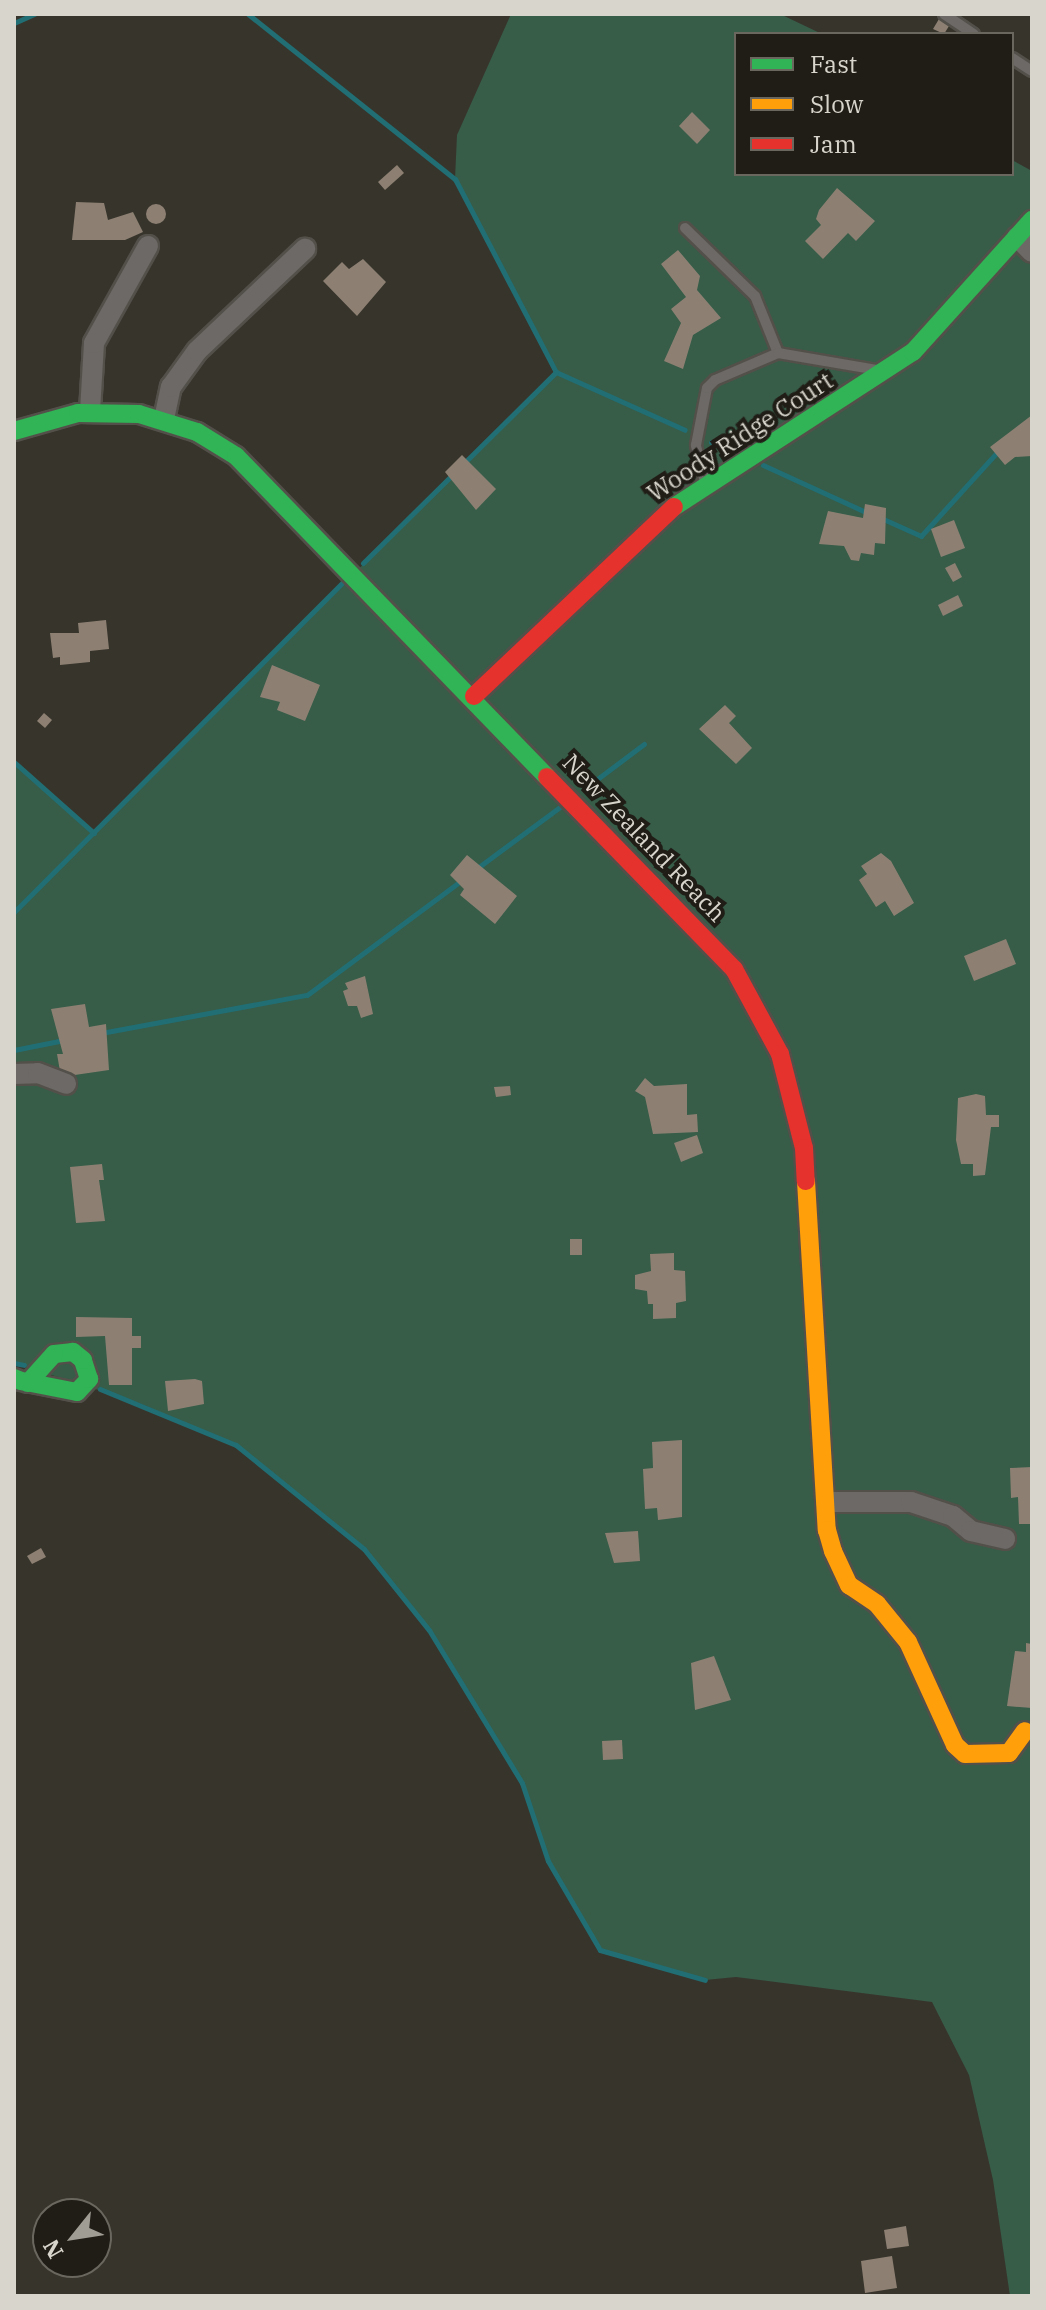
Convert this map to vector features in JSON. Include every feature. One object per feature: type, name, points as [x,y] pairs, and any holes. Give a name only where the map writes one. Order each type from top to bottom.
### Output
[{"type":"street","name":"Woody Ridge Court","points":[[474,696],[647,528],[706,486],[913,352],[1032,220]]},
{"type":"street","points":[[1017,237],[1032,252]]},
{"type":"street","points":[[90,411],[94,343],[148,246]]},
{"type":"street","points":[[164,419],[171,387],[197,351],[305,249]]},
{"type":"street","name":"New Zealand Reach","points":[[14,431],[90,411],[164,419],[218,443],[255,472],[711,941],[751,996],[780,1054],[796,1105],[807,1177],[826,1502],[833,1551],[849,1585],[877,1604],[908,1642],[933,1706],[965,1754],[1009,1753],[1025,1731]]},
{"type":"street","points":[[14,1074],[38,1073],[66,1084]]},
{"type":"street","points":[[826,1502],[911,1502],[953,1516],[971,1531],[1005,1539]]},
{"type":"lane","points":[[944,14],[971,32]]},
{"type":"lane","points":[[1014,59],[1032,71]]},
{"type":"lane","points":[[685,228],[755,296],[778,353]]},
{"type":"lane","points":[[706,486],[696,445],[707,388],[778,353],[883,371]]},
{"type":"green space","points":[[511,14],[780,14],[818,32],[734,32],[734,176],[1014,176],[1014,161],[1032,171],[1032,2296],[1010,2296],[993,2180],[969,2075],[932,2002],[736,1977],[705,1980],[600,1950],[548,1861],[522,1784],[429,1630],[364,1549],[236,1445],[139,1403],[14,1363],[14,762],[94,833],[556,372],[455,179],[457,135]]},
{"type":"building","points":[[939,19],[949,26],[945,32],[933,29]]},
{"type":"building","points":[[692,112],[710,130],[697,144],[679,126]]},
{"type":"building","points":[[397,165],[404,173],[385,190],[378,182]]},
{"type":"building","points":[[837,188],[875,221],[856,241],[848,233],[823,259],[805,241],[821,225],[816,219],[819,210]]},
{"type":"building","points":[[76,202],[104,203],[108,220],[133,212],[143,232],[125,240],[72,240]]},
{"type":"building","points":[[152,204],[160,204],[166,214],[160,224],[152,224],[146,218],[146,210]]},
{"type":"building","points":[[678,250],[700,276],[697,290],[721,318],[693,335],[683,369],[664,361],[681,323],[671,309],[686,297],[661,264]]},
{"type":"building","points":[[363,259],[386,282],[357,316],[323,281],[342,262],[349,269]]},
{"type":"building","points":[[1032,415],[1032,456],[1015,457],[1005,465],[990,447]]},
{"type":"building","points":[[462,455],[496,489],[476,510],[445,472]]},
{"type":"building","points":[[865,504],[886,508],[885,544],[875,543],[874,555],[861,553],[859,561],[851,560],[844,546],[819,544],[828,511],[863,518]]},
{"type":"building","points":[[954,520],[965,548],[941,557],[931,529]]},
{"type":"building","points":[[955,563],[962,577],[953,582],[945,568]]},
{"type":"building","points":[[958,595],[963,606],[943,616],[938,605]]},
{"type":"building","points":[[106,620],[109,649],[90,651],[90,662],[60,665],[60,657],[53,658],[50,633],[79,633],[78,623]]},
{"type":"building","points":[[272,665],[320,685],[305,721],[277,710],[280,702],[260,697]]},
{"type":"building","points":[[725,705],[736,716],[729,723],[752,748],[736,764],[699,729]]},
{"type":"building","points":[[44,713],[52,720],[45,728],[37,721]]},
{"type":"building","points":[[881,853],[891,861],[914,903],[894,916],[885,901],[876,907],[859,880],[867,874],[861,866]]},
{"type":"building","points":[[467,855],[517,896],[495,924],[460,895],[464,889],[450,875]]},
{"type":"building","points":[[1006,939],[1016,964],[974,981],[964,956]]},
{"type":"building","points":[[365,976],[373,1014],[361,1018],[357,1006],[348,1006],[343,991],[348,989],[345,983]]},
{"type":"building","points":[[85,1004],[89,1027],[106,1024],[109,1070],[61,1077],[57,1054],[63,1054],[51,1009]]},
{"type":"building","points":[[645,1078],[654,1086],[687,1084],[687,1115],[697,1114],[698,1132],[653,1134],[645,1097],[635,1091]]},
{"type":"building","points":[[510,1086],[511,1095],[496,1097],[494,1087]]},
{"type":"building","points":[[976,1094],[985,1096],[986,1115],[999,1115],[999,1127],[991,1127],[985,1175],[973,1176],[973,1164],[961,1164],[956,1140],[958,1098]]},
{"type":"building","points":[[697,1135],[703,1153],[681,1162],[674,1143]]},
{"type":"building","points":[[102,1164],[104,1180],[99,1180],[105,1221],[76,1223],[70,1167]]},
{"type":"building","points":[[570,1239],[582,1239],[582,1255],[570,1255]]},
{"type":"building","points":[[674,1253],[674,1270],[685,1271],[686,1301],[676,1303],[676,1318],[653,1319],[653,1304],[648,1304],[647,1291],[635,1289],[635,1275],[651,1271],[650,1254]]},
{"type":"building","points":[[76,1317],[132,1318],[132,1336],[141,1336],[141,1348],[132,1348],[132,1385],[109,1385],[105,1336],[76,1337]]},
{"type":"building","points":[[165,1381],[202,1381],[204,1404],[168,1411]]},
{"type":"building","points":[[682,1440],[682,1517],[658,1520],[657,1508],[645,1509],[643,1469],[653,1468],[652,1442]]},
{"type":"building","points":[[1032,1467],[1032,1524],[1019,1524],[1018,1497],[1011,1498],[1010,1468]]},
{"type":"building","points":[[638,1531],[640,1561],[614,1563],[605,1533]]},
{"type":"building","points":[[41,1548],[46,1557],[32,1564],[27,1556]]},
{"type":"building","points":[[1026,1643],[1032,1644],[1032,1708],[1007,1706],[1015,1651],[1026,1652]]},
{"type":"building","points":[[714,1656],[731,1700],[695,1710],[691,1663]]},
{"type":"building","points":[[622,1740],[623,1759],[603,1760],[602,1741]]},
{"type":"building","points":[[906,2226],[909,2246],[887,2249],[884,2230]]},
{"type":"building","points":[[892,2256],[897,2288],[865,2293],[861,2261]]},
{"type":"waterway","points":[[14,23],[34,14]]},
{"type":"waterway","points":[[248,14],[455,179],[556,372],[685,430]]},
{"type":"waterway","points":[[463,464],[556,372]]},
{"type":"waterway","points":[[711,442],[734,452]]},
{"type":"waterway","points":[[881,518],[921,536],[1000,449]]},
{"type":"waterway","points":[[763,465],[868,513]]},
{"type":"waterway","points":[[363,563],[453,474]]},
{"type":"waterway","points":[[14,912],[343,582]]},
{"type":"waterway","points":[[584,789],[644,744]]},
{"type":"waterway","points":[[14,762],[94,833]]},
{"type":"waterway","points":[[476,869],[561,806]]},
{"type":"waterway","points":[[101,1033],[307,995],[462,880]]},
{"type":"waterway","points":[[14,1050],[64,1040]]},
{"type":"waterway","points":[[14,1363],[24,1365]]},
{"type":"waterway","points":[[100,1389],[236,1445],[364,1549],[429,1630],[522,1783],[548,1861],[600,1950],[705,1980]]},
{"type":"traffic: fast","points":[[674,507],[913,352],[1032,220]]},
{"type":"traffic: fast","points":[[14,431],[78,413],[139,414],[197,432],[236,456],[547,777]]},
{"type":"traffic: fast","points":[[14,1378],[21,1381],[77,1392],[89,1379],[83,1360],[73,1352],[54,1354],[28,1383]]},
{"type":"traffic: slow","points":[[806,1181],[827,1530],[833,1551],[849,1585],[877,1604],[908,1642],[955,1745],[965,1754],[1009,1753],[1025,1731]]},
{"type":"traffic: jam","points":[[474,696],[674,507]]},
{"type":"traffic: jam","points":[[547,777],[734,969],[780,1054],[804,1148],[806,1181]]}]
